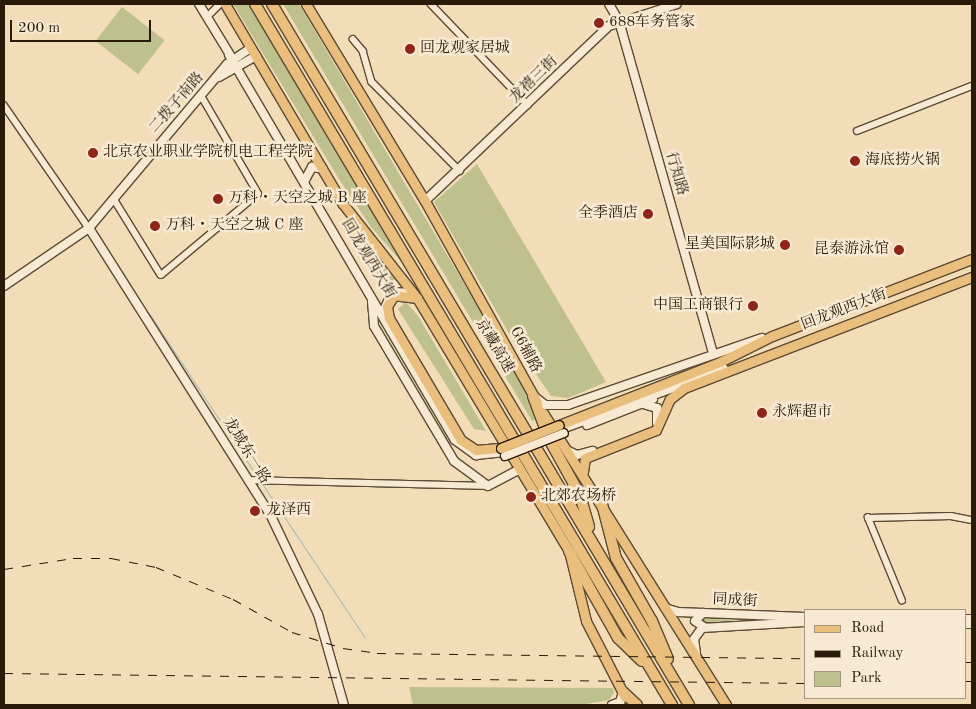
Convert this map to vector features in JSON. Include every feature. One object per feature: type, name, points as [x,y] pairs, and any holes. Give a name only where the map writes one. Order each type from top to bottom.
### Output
[{"type":"highway","name":"京藏高速","points":[[255,4],[672,705]]},
{"type":"highway","name":"京藏高速","points":[[272,4],[689,705]]},
{"type":"highway","points":[[533,396],[549,439],[580,495],[592,540]]},
{"type":"highway","points":[[602,504],[616,558],[652,620],[680,690]]},
{"type":"highway","points":[[568,551],[618,638],[651,671]]},
{"type":"highway","points":[[623,692],[637,705]]},
{"type":"main road","name":"回龙观西大街","points":[[199,4],[372,302],[458,444],[476,455],[503,452]]},
{"type":"main road","points":[[225,4],[343,204],[417,298],[568,551],[586,622],[631,705]]},
{"type":"main road","name":"G6辅路","points":[[306,4],[425,201],[533,396],[565,449],[585,476],[665,608],[696,652],[726,705]]},
{"type":"main road","name":"行知路","points":[[609,4],[618,21],[713,354]]},
{"type":"main road","name":"龙禧三街","points":[[425,201],[460,171],[618,21],[677,4]]},
{"type":"main road","name":"二拨子南路","points":[[4,286],[89,228],[218,78],[231,58],[254,52]]},
{"type":"main road","name":"二拨子南路","points":[[218,78],[236,68],[254,52]]},
{"type":"main road","name":"回龙观西大街","points":[[236,68],[461,440],[476,450],[503,452]]},
{"type":"main road","points":[[305,180],[312,167],[323,169]]},
{"type":"main road","name":"龙域东一路","points":[[89,228],[248,480],[318,614],[344,705]]},
{"type":"main road","name":"回龙观西大街","points":[[533,396],[545,405],[568,405],[713,354],[772,336],[972,259]]},
{"type":"main road","name":"回龙观西大街","points":[[562,429],[972,277]]},
{"type":"main road","points":[[387,315],[387,306],[394,295],[417,298]]},
{"type":"main road","name":"回龙观西大街","points":[[372,302],[374,326],[450,456],[488,486]]},
{"type":"main road","name":"回龙观西大街","points":[[562,429],[720,362],[772,336]]},
{"type":"main road","points":[[585,476],[584,459],[654,432],[672,396],[734,366]]},
{"type":"main road","name":"回龙观西大街","points":[[562,429],[641,404],[725,369]]},
{"type":"main road","points":[[565,449],[584,454],[651,429],[658,419],[658,409],[641,404]]},
{"type":"main road","points":[[503,452],[562,429]]},
{"type":"main road","points":[[488,486],[520,469]]},
{"type":"main road","name":"同成街","points":[[665,608],[705,613],[804,617]]},
{"type":"main road","points":[[704,627],[697,625],[694,618],[705,613]]},
{"type":"main road","name":"同成街","points":[[696,652],[695,636],[704,627],[804,622]]},
{"type":"main road","points":[[612,705],[620,702],[623,692]]},
{"type":"street","points":[[207,18],[220,4]]},
{"type":"street","points":[[431,4],[528,105]]},
{"type":"street","points":[[353,39],[363,51],[372,82],[460,171]]},
{"type":"street","points":[[857,131],[972,86]]},
{"type":"street","points":[[114,199],[161,275],[258,194],[201,96]]},
{"type":"street","points":[[4,105],[89,228]]},
{"type":"street","points":[[248,480],[488,486]]},
{"type":"street","points":[[902,601],[868,518],[951,516],[972,520]]},
{"type":"green space","points":[[233,4],[248,4],[412,274],[371,227],[339,179]]},
{"type":"green space","points":[[283,4],[299,4],[505,353],[539,418],[532,421]]},
{"type":"green space","points":[[122,7],[165,40],[138,74],[96,41]]},
{"type":"green space","points":[[477,164],[606,382],[568,398],[551,396],[511,337],[434,202]]},
{"type":"green space","points":[[374,257],[397,281],[381,290],[379,283]]},
{"type":"green space","points":[[406,302],[418,316],[486,431],[474,429],[398,309]]},
{"type":"green space","points":[[703,617],[716,617],[750,619],[704,623]]},
{"type":"green space","points":[[409,687],[613,688],[614,693],[609,700],[580,705],[413,705]]},
{"type":"waterway","points":[[148,312],[258,478]]},
{"type":"waterway","points":[[261,482],[365,638]]},
{"type":"railway","points":[[4,569],[73,558],[111,558],[156,567],[233,599],[292,632],[343,648],[377,653],[804,658]]},
{"type":"railway","points":[[966,662],[972,662]]},
{"type":"railway","points":[[4,673],[804,683]]},
{"type":"railway","points":[[966,681],[972,681]]},
{"type":"place","name":"688车务管家","points":[[599,23]]},
{"type":"place","name":"回龙观家居城","points":[[410,49]]},
{"type":"place","name":"北京农业职业学院机电工程学院","points":[[93,153]]},
{"type":"place","name":"海底捞火锅","points":[[855,161]]},
{"type":"place","name":"万科・天空之城 B 座","points":[[218,199]]},
{"type":"place","name":"全季酒店","points":[[648,214]]},
{"type":"place","name":"万科・天空之城 C 座","points":[[155,226]]},
{"type":"place","name":"星美国际影城","points":[[785,245]]},
{"type":"place","name":"昆泰游泳馆","points":[[899,250]]},
{"type":"place","name":"中国工商银行","points":[[753,306]]},
{"type":"place","name":"永辉超市","points":[[762,413]]},
{"type":"place","name":"北郊农场桥","points":[[531,497]]},
{"type":"place","name":"龙泽西","points":[[255,511]]}]
